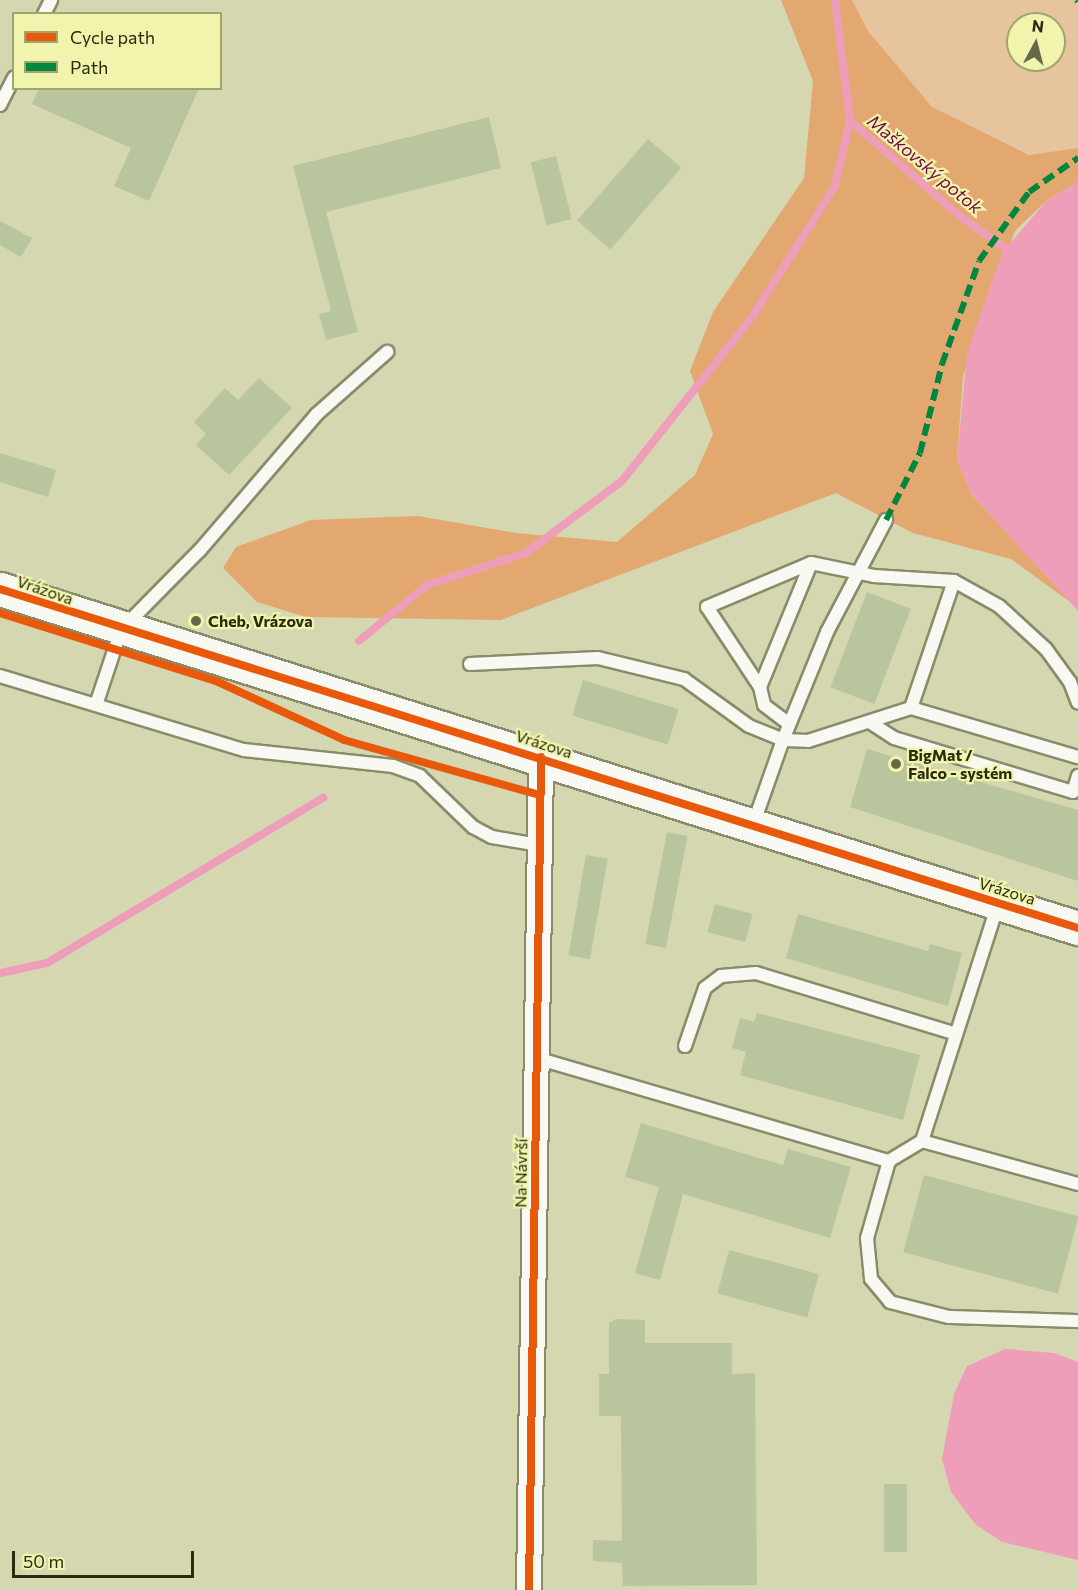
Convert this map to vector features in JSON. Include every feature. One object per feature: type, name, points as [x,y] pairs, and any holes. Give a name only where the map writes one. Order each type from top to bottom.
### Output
[{"type":"street","name":"Vrázova","points":[[0,590],[121,630],[541,757],[1078,928]]},
{"type":"street","name":"Na Návrší","points":[[529,1590],[541,757]]},
{"type":"lane","points":[[0,105],[12,81]]},
{"type":"lane","points":[[97,702],[121,630],[200,550],[317,414],[387,352]]},
{"type":"lane","points":[[752,826],[789,724],[857,572],[886,520]]},
{"type":"lane","points":[[760,687],[811,563]]},
{"type":"lane","points":[[789,724],[764,705],[760,687],[707,607],[811,563],[857,572],[954,581],[999,606],[1046,649],[1070,682],[1078,703]]},
{"type":"lane","points":[[911,708],[954,581]]},
{"type":"lane","points":[[470,664],[589,658],[663,674],[697,685],[749,726],[783,740],[808,741],[871,723],[911,708],[1078,757]]},
{"type":"lane","points":[[0,676],[97,702],[244,750],[393,766],[420,776],[473,827],[492,837],[539,845]]},
{"type":"lane","points":[[871,723],[894,738],[1073,792],[1078,776]]},
{"type":"lane","points":[[998,903],[954,1033],[922,1141],[889,1161],[867,1238],[871,1279],[890,1302],[949,1317],[1078,1321]]},
{"type":"lane","points":[[685,1046],[705,988],[721,976],[756,973],[954,1033]]},
{"type":"lane","points":[[536,1058],[889,1161]]},
{"type":"lane","points":[[922,1141],[1078,1184]]},
{"type":"shaded area","points":[[781,0],[852,0],[868,31],[932,107],[1029,155],[1078,148],[1078,182],[1047,200],[1015,231],[963,376],[957,460],[972,495],[1073,604],[1011,559],[913,533],[836,493],[501,620],[306,617],[257,602],[223,568],[236,547],[311,520],[418,516],[516,533],[617,542],[695,475],[713,434],[690,371],[713,312],[804,178],[813,81]]},
{"type":"shaded area","points":[[852,0],[1078,0],[1078,148],[1029,155],[932,107],[868,31]]},
{"type":"shaded area","points":[[1078,182],[1078,611],[972,495],[957,460],[967,353],[1002,253],[1047,200]]},
{"type":"shaded area","points":[[1005,1349],[1054,1353],[1078,1362],[1078,1560],[1002,1542],[975,1524],[951,1492],[942,1459],[954,1394],[967,1366]]},
{"type":"building","points":[[38,90],[198,90],[149,201],[114,186],[131,148],[32,104]]},
{"type":"building","points":[[489,117],[501,168],[326,212],[358,332],[326,340],[319,314],[331,311],[293,166]]},
{"type":"building","points":[[648,139],[681,168],[610,249],[577,221]]},
{"type":"building","points":[[556,156],[572,219],[546,225],[531,162]]},
{"type":"building","points":[[0,221],[32,238],[21,257],[0,245]]},
{"type":"building","points":[[259,378],[292,408],[229,475],[196,445],[206,434],[194,422],[225,388],[238,400]]},
{"type":"building","points":[[0,453],[56,470],[48,497],[0,482]]},
{"type":"building","points":[[867,592],[911,609],[874,704],[830,687]]},
{"type":"building","points":[[583,680],[679,709],[668,745],[572,715]]},
{"type":"building","points":[[867,749],[1078,810],[1078,881],[850,807]]},
{"type":"building","points":[[667,832],[688,836],[666,948],[645,944]]},
{"type":"building","points":[[586,855],[608,859],[590,959],[568,955]]},
{"type":"building","points":[[715,904],[753,914],[745,942],[707,932]]},
{"type":"building","points":[[798,914],[928,951],[930,944],[962,953],[948,1006],[786,958]]},
{"type":"building","points":[[757,1013],[920,1055],[903,1120],[740,1075],[746,1052],[732,1048],[740,1018],[754,1022]]},
{"type":"building","points":[[641,1123],[783,1165],[788,1149],[851,1167],[830,1238],[683,1194],[660,1280],[635,1273],[659,1187],[625,1177]]},
{"type":"building","points":[[924,1175],[1078,1216],[1058,1294],[903,1252]]},
{"type":"building","points":[[729,1250],[819,1274],[807,1318],[717,1293]]},
{"type":"building","points":[[616,1319],[645,1320],[645,1343],[732,1343],[732,1374],[755,1373],[757,1585],[623,1586],[622,1563],[593,1561],[593,1540],[622,1541],[621,1416],[599,1416],[599,1374],[609,1374],[609,1323]]},
{"type":"building","points":[[884,1484],[907,1484],[907,1552],[884,1552]]},
{"type":"waterway","name":"Maškovský potok","points":[[835,0],[850,121],[961,217],[1012,253]]},
{"type":"waterway","points":[[359,641],[427,585],[526,553],[622,481],[752,317],[835,186],[850,121]]},
{"type":"waterway","points":[[0,973],[47,963],[323,798]]},
{"type":"marked path","points":[[886,520],[920,453],[942,364],[979,261],[1029,192],[1078,158]]},
{"type":"cycle path","points":[[0,589],[1078,928]]},
{"type":"cycle path","points":[[0,613],[216,681],[344,740],[540,795]]},
{"type":"cycle path","points":[[529,1590],[541,757]]},
{"type":"place","name":"Cheb, Vrázova","points":[[196,621]]},
{"type":"place","name":"BigMat / Falco - systém","points":[[896,764]]}]
